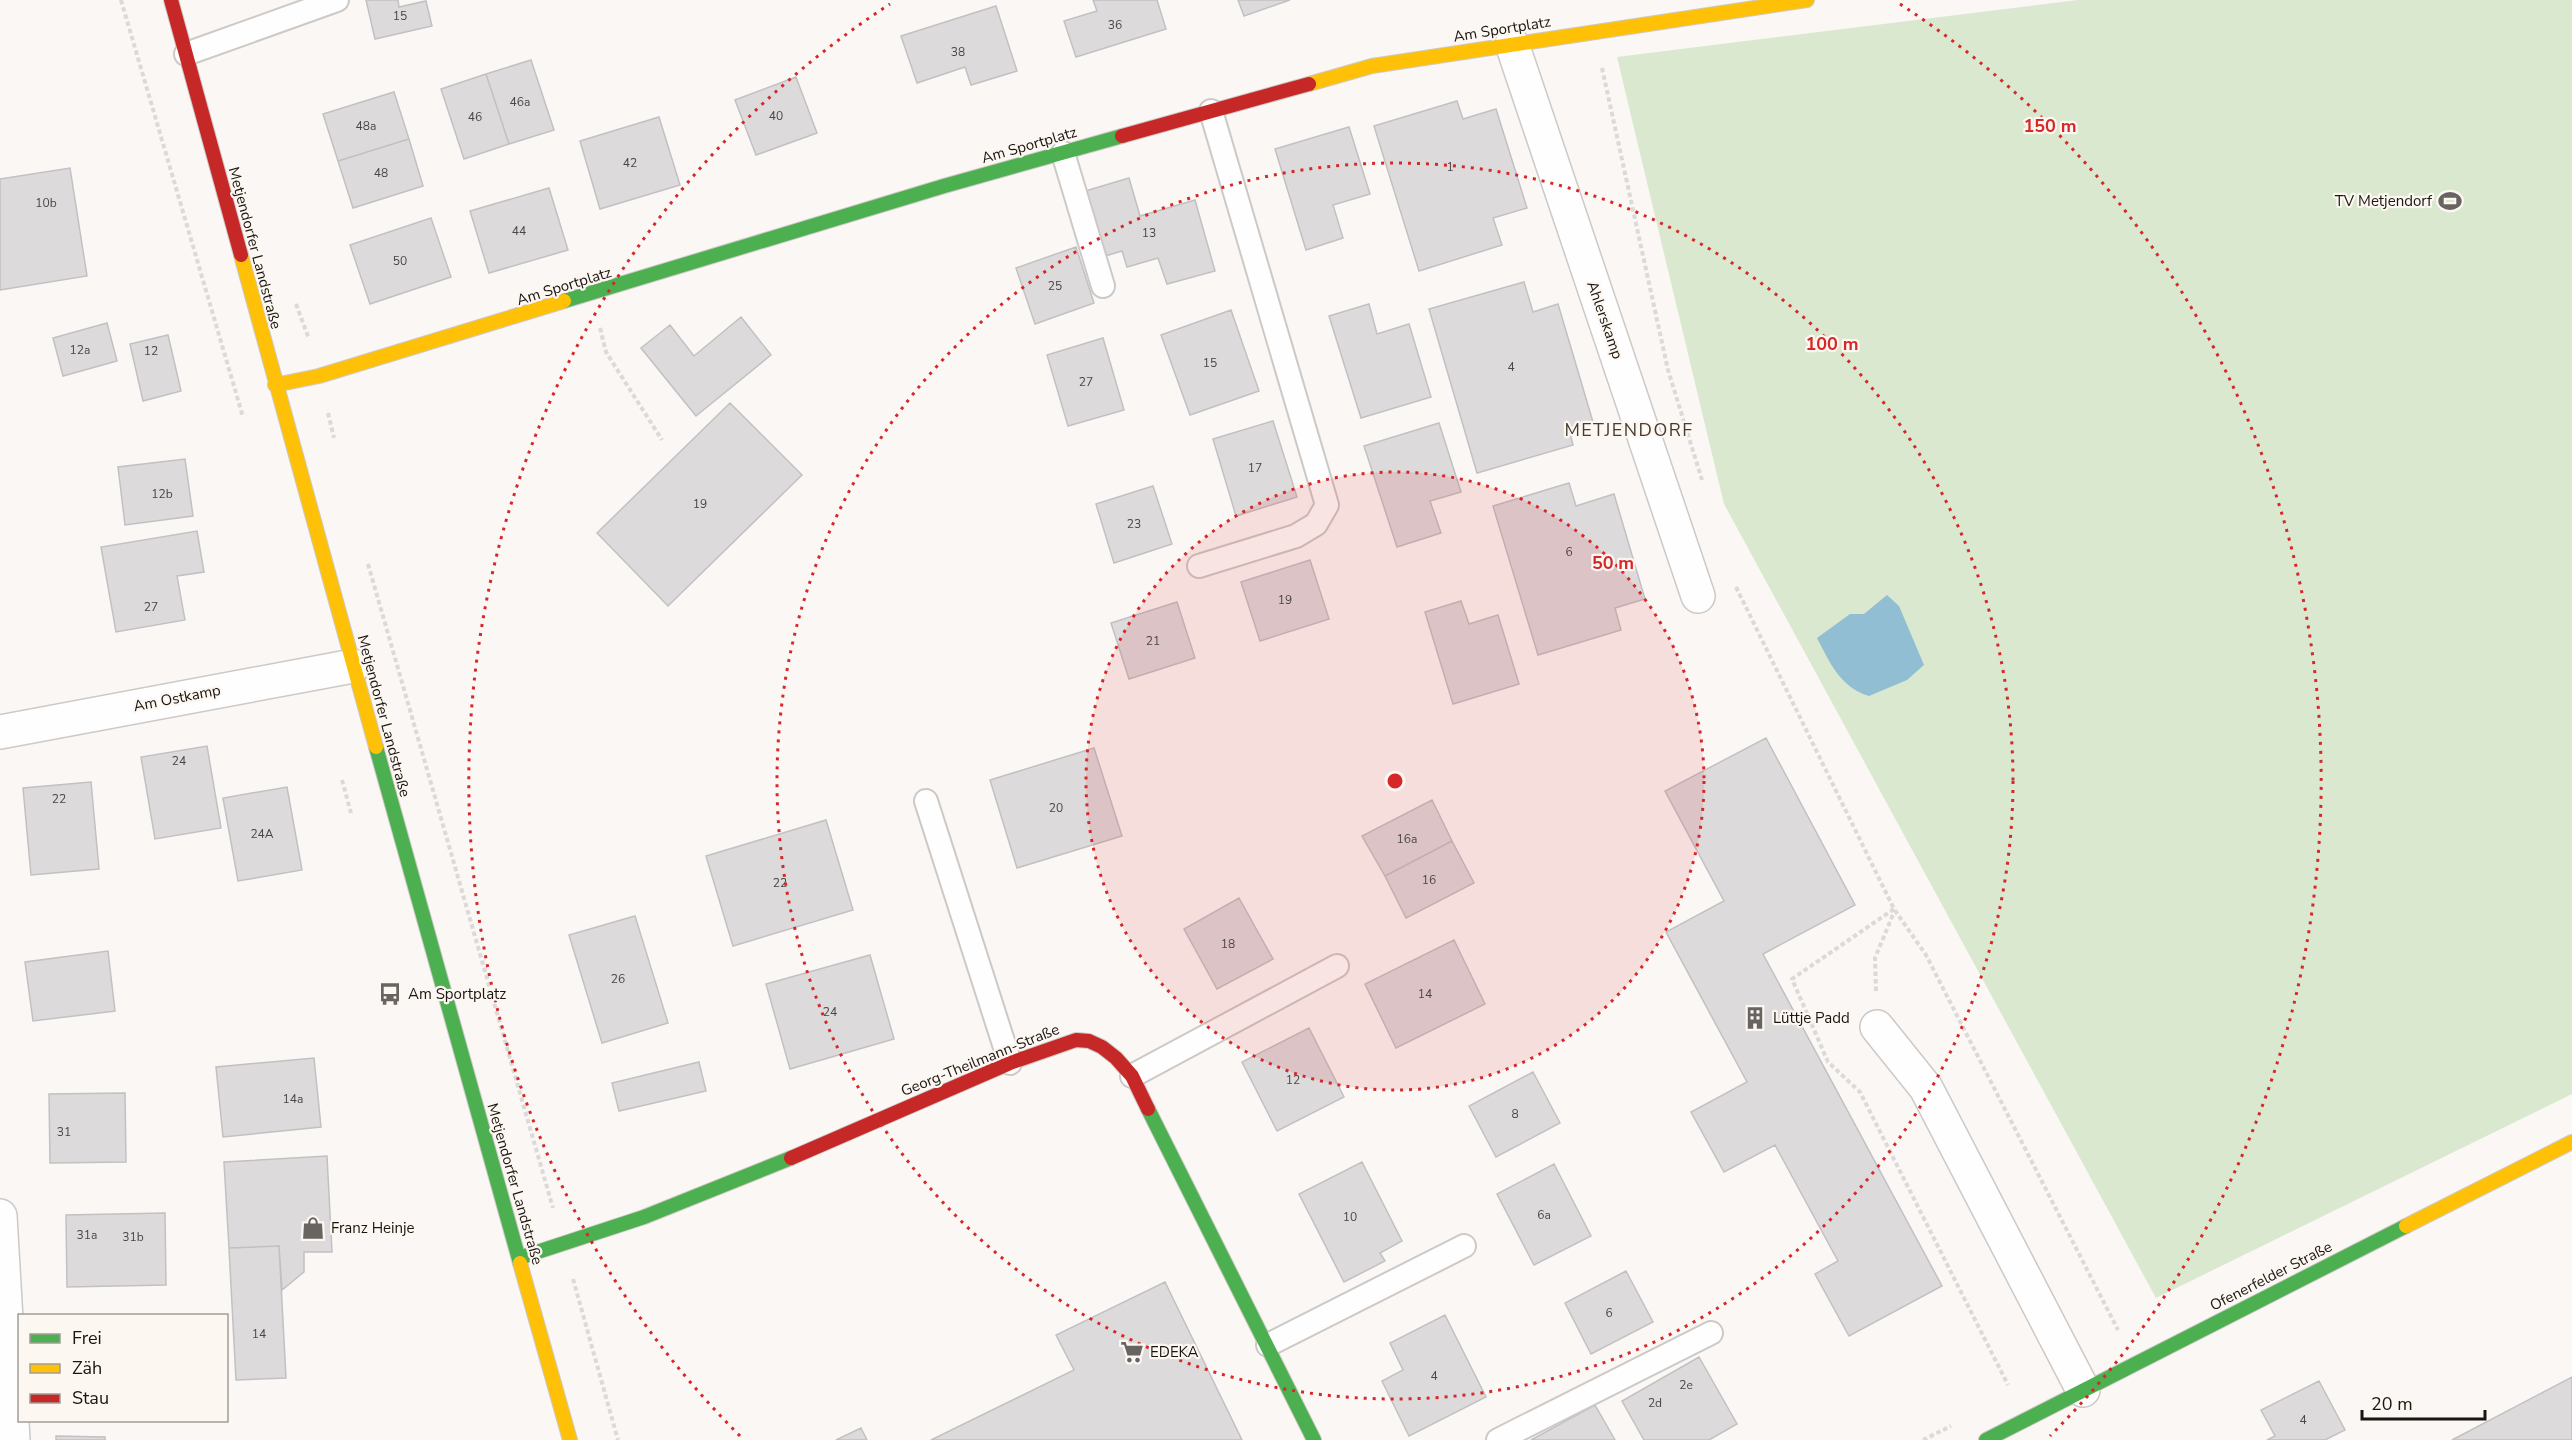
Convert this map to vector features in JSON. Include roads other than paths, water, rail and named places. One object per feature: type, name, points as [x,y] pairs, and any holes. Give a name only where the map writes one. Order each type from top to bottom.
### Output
[{"type":"street","name":"Metjendorfer Landstraße","points":[[171,0],[275,385],[570,1440]]},
{"type":"street","name":"Am Sportplatz","points":[[275,385],[320,376],[944,186],[1372,66],[1594,32],[1708,7],[1807,0]]},
{"type":"street","name":"Ahlerskamp","points":[[1512,44],[1698,596]]},
{"type":"street","name":"Am Ostkamp","points":[[0,732],[353,666]]},
{"type":"street","points":[[1876,1027],[1926,1088],[2083,1390]]},
{"type":"street","name":"Georg-Theilmann-Straße","points":[[519,1258],[564,1245],[739,1179],[1010,1063],[1081,1039],[1101,1044],[1118,1058],[1132,1076],[1314,1440]]},
{"type":"street","name":"Ofenerfelder Straße","points":[[1986,1440],[2572,1142]]},
{"type":"street","points":[[0,1216],[13,1440]]},
{"type":"lane","points":[[186,54],[337,0]]},
{"type":"lane","points":[[1199,566],[1296,536],[1316,524],[1327,505],[1212,111]]},
{"type":"lane","points":[[1062,153],[1103,286]]},
{"type":"lane","points":[[926,801],[1010,1063]]},
{"type":"lane","points":[[1132,1076],[1337,966]]},
{"type":"lane","points":[[1268,1345],[1464,1246]]},
{"type":"lane","points":[[1498,1440],[1712,1333]]},
{"type":"water","points":[[1887,595],[1899,606],[1924,665],[1907,680],[1869,696],[1850,687],[1843,680],[1817,638],[1850,614],[1864,614]]},
{"type":"place","name":"TV Metjendorf","points":[[2450,201]]},
{"type":"place","name":"Am Sportplatz","points":[[390,994]]},
{"type":"place","name":"Lüttje Padd","points":[[1755,1018]]},
{"type":"place","name":"Franz Heinje","points":[[313,1228]]},
{"type":"place","name":"EDEKA","points":[[1132,1352]]},
{"type":"district","name":"METJENDORF","points":[[1629,430]]}]
